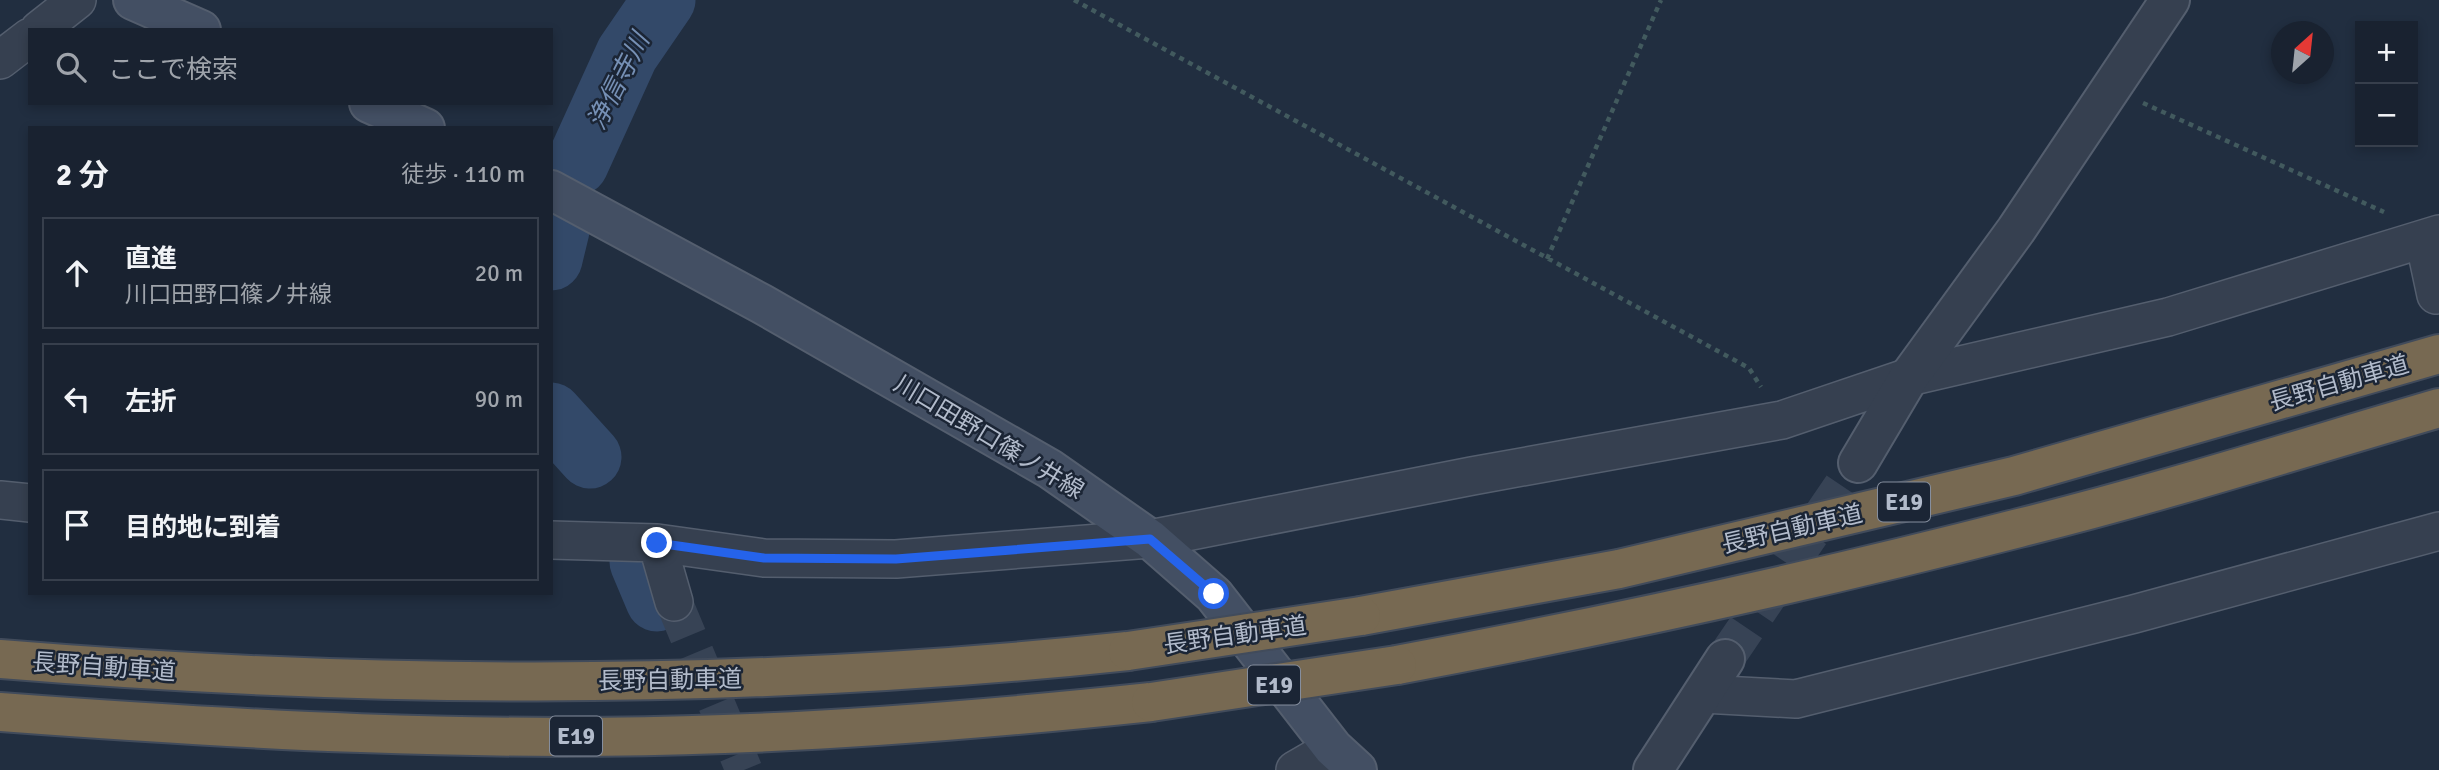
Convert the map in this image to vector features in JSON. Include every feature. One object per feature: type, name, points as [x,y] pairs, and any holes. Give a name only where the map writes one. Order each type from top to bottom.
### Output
[{"type":"highway","name":"長野自動車道","points":[[0,659],[301,679],[584,682],[875,673],[1128,651],[1362,616],[1619,569],[2014,476],[2439,354]]},
{"type":"highway","name":"E19","points":[[0,712],[288,731],[587,736],[880,726],[1012,717],[1151,702],[1397,665],[1630,619],[1908,556],[2140,496],[2439,408]]},
{"type":"main road","points":[[133,0],[196,28]]},
{"type":"main road","points":[[373,105],[421,126]]},
{"type":"main road","name":"川口田野口篠ノ井線","points":[[553,191],[762,304],[1050,469],[1150,539],[1214,594],[1345,759]]},
{"type":"street","points":[[42,28],[77,0]]},
{"type":"street","points":[[1858,463],[1909,377],[2016,230],[2170,0]]},
{"type":"street","points":[[0,60],[28,39]]},
{"type":"street","points":[[553,540],[657,543],[764,558],[896,559],[1150,539],[1472,476],[1783,420],[1909,377],[2168,317],[2431,237],[2436,295]]},
{"type":"street","points":[[0,500],[28,503]]},
{"type":"street","points":[[1703,694],[1796,699],[2134,614],[2439,531]]},
{"type":"street","points":[[657,543],[674,603]]},
{"type":"street","points":[[1653,770],[1726,659]]},
{"type":"street","points":[[1296,770],[1345,759]]},
{"type":"path","points":[[1074,0],[1749,368],[1783,420]]},
{"type":"path","points":[[1547,258],[1661,0]]},
{"type":"path","points":[[2111,89],[2406,222],[2431,237]]},
{"type":"waterway","name":"浄信寺川","points":[[577,164],[627,54],[664,0]]},
{"type":"waterway","name":"浄信寺川","points":[[553,251],[558,230]]},
{"type":"waterway","name":"浄信寺川","points":[[553,416],[590,457]]},
{"type":"waterway","name":"浄信寺川","points":[[641,562],[657,600]]},
{"type":"tunnel","points":[[1725,659],[1858,463]]},
{"type":"tunnel","points":[[674,602],[744,770]]},
{"type":"route","points":[[657,543],[764,558],[896,559],[1150,539],[1214,594]]}]
